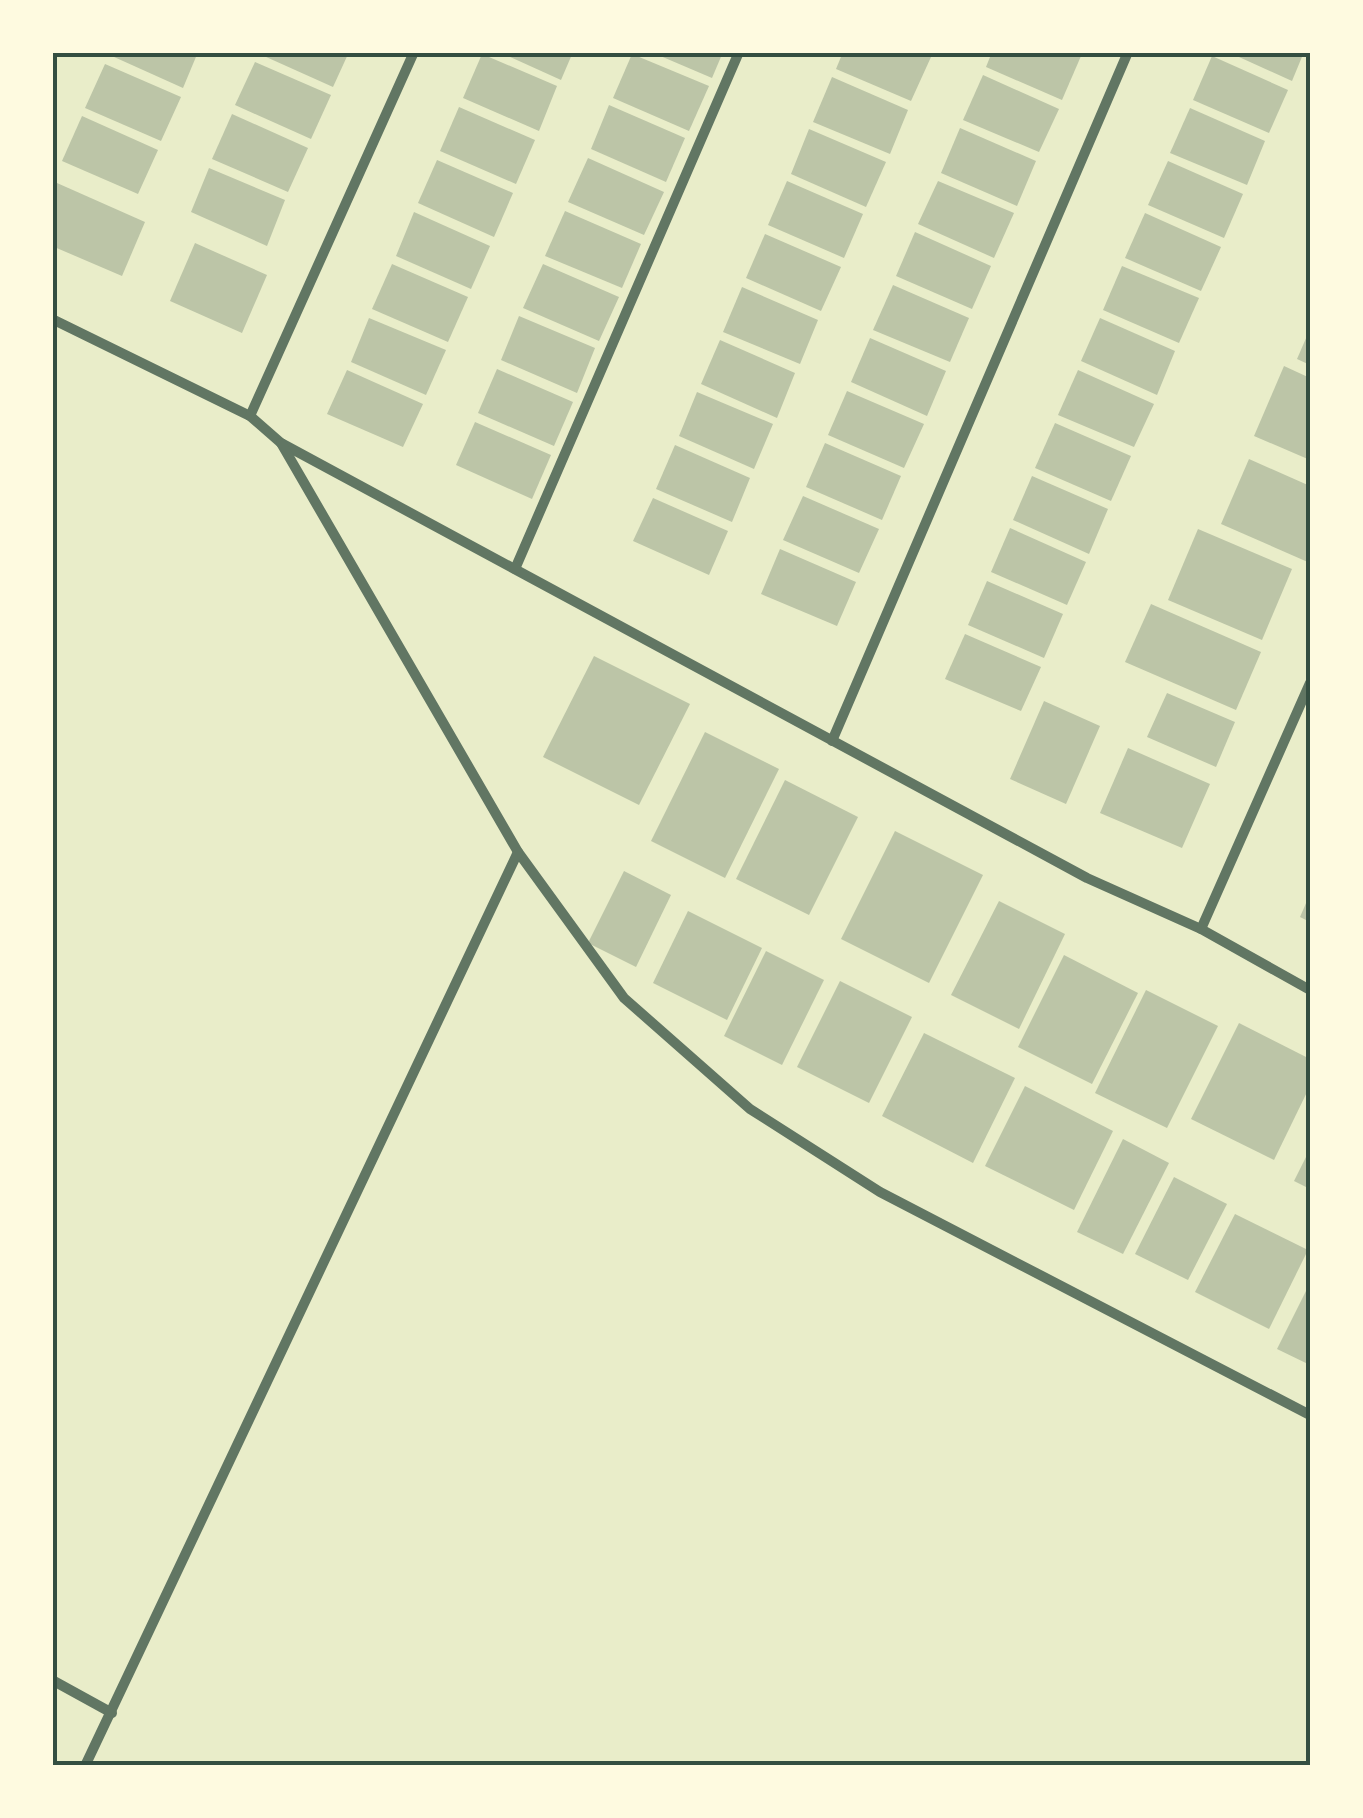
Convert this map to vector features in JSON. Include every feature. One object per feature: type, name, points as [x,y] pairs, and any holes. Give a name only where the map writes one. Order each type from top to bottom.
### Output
[{"type":"street","points":[[250,416],[414,52]]},
{"type":"street","points":[[515,569],[739,52]]},
{"type":"street","points":[[832,741],[1128,52]]},
{"type":"street","points":[[52,319],[250,416],[280,444],[1087,878],[1200,930],[1310,990]]},
{"type":"street","points":[[280,444],[518,852],[624,998],[750,1109],[880,1192],[1310,1415]]},
{"type":"street","points":[[1200,930],[1310,682]]},
{"type":"street","points":[[85,1766],[518,852]]},
{"type":"street","points":[[52,1680],[112,1713]]},
{"type":"building","points":[[103,52],[198,52],[183,88]]},
{"type":"building","points":[[255,52],[349,52],[333,87]]},
{"type":"building","points":[[499,52],[573,52],[561,80]]},
{"type":"building","points":[[651,52],[723,52],[712,78]]},
{"type":"building","points":[[843,52],[919,52],[931,57],[911,101],[836,69]]},
{"type":"building","points":[[992,52],[1074,52],[1081,56],[1062,100],[986,67]]},
{"type":"building","points":[[1228,52],[1304,52],[1292,81]]},
{"type":"building","points":[[482,54],[557,86],[539,131],[463,98]]},
{"type":"building","points":[[632,54],[709,86],[689,131],[613,98]]},
{"type":"building","points":[[1212,56],[1288,90],[1269,133],[1193,100]]},
{"type":"building","points":[[255,62],[331,95],[311,139],[235,105]]},
{"type":"building","points":[[105,64],[181,97],[161,141],[85,108]]},
{"type":"building","points":[[983,75],[1059,109],[1039,152],[963,120]]},
{"type":"building","points":[[832,77],[908,110],[890,154],[813,122]]},
{"type":"building","points":[[609,105],[685,138],[666,182],[591,149]]},
{"type":"building","points":[[459,107],[535,140],[516,184],[440,151]]},
{"type":"building","points":[[1190,108],[1265,141],[1247,185],[1170,153]]},
{"type":"building","points":[[232,114],[308,148],[288,192],[212,159]]},
{"type":"building","points":[[82,116],[158,150],[138,194],[62,161]]},
{"type":"building","points":[[960,128],[1036,161],[1017,206],[941,173]]},
{"type":"building","points":[[809,129],[886,162],[866,207],[791,174]]},
{"type":"building","points":[[588,158],[664,192],[644,235],[568,202]]},
{"type":"building","points":[[437,160],[513,193],[494,237],[418,203]]},
{"type":"building","points":[[1168,161],[1243,194],[1224,238],[1148,205]]},
{"type":"building","points":[[209,168],[285,200],[267,246],[191,212]]},
{"type":"building","points":[[787,181],[863,214],[844,258],[768,225]]},
{"type":"building","points":[[938,181],[1014,213],[994,258],[918,224]]},
{"type":"building","points":[[57,183],[145,222],[122,276],[52,246],[52,193]]},
{"type":"building","points":[[565,211],[641,244],[622,288],[545,256]]},
{"type":"building","points":[[414,212],[490,246],[471,289],[396,256]]},
{"type":"building","points":[[1145,213],[1221,247],[1201,291],[1125,258]]},
{"type":"building","points":[[915,232],[991,266],[972,309],[896,276]]},
{"type":"building","points":[[765,234],[841,267],[821,311],[746,278]]},
{"type":"building","points":[[195,243],[267,275],[242,333],[170,301]]},
{"type":"building","points":[[392,264],[468,297],[448,342],[372,309]]},
{"type":"building","points":[[543,264],[619,297],[599,341],[523,308]]},
{"type":"building","points":[[1122,266],[1199,298],[1179,343],[1103,310]]},
{"type":"building","points":[[893,285],[969,318],[950,362],[873,330]]},
{"type":"building","points":[[742,287],[818,320],[800,364],[723,332]]},
{"type":"building","points":[[519,316],[595,348],[577,393],[501,360]]},
{"type":"building","points":[[369,318],[446,350],[426,395],[351,362]]},
{"type":"building","points":[[1100,318],[1175,351],[1157,395],[1081,361]]},
{"type":"building","points":[[1310,329],[1310,365],[1297,359]]},
{"type":"building","points":[[870,338],[946,371],[927,416],[851,382]]},
{"type":"building","points":[[720,340],[795,373],[777,418],[701,384]]},
{"type":"building","points":[[1284,366],[1310,378],[1310,460],[1254,436]]},
{"type":"building","points":[[497,369],[573,402],[554,446],[478,413]]},
{"type":"building","points":[[347,370],[423,404],[403,447],[327,414]]},
{"type":"building","points":[[1078,370],[1154,404],[1134,447],[1058,415]]},
{"type":"building","points":[[847,391],[924,424],[904,468],[828,435]]},
{"type":"building","points":[[697,392],[773,424],[754,469],[679,436]]},
{"type":"building","points":[[475,422],[551,455],[532,499],[456,465]]},
{"type":"building","points":[[1055,423],[1131,456],[1111,501],[1035,468]]},
{"type":"building","points":[[825,443],[901,476],[882,520],[806,487]]},
{"type":"building","points":[[675,445],[750,478],[732,522],[656,489]]},
{"type":"building","points":[[1249,459],[1310,486],[1310,563],[1221,524]]},
{"type":"building","points":[[1032,476],[1108,509],[1089,554],[1013,520]]},
{"type":"building","points":[[803,496],[879,529],[859,573],[783,540]]},
{"type":"building","points":[[653,498],[728,531],[709,575],[633,541]]},
{"type":"building","points":[[1010,528],[1086,562],[1067,605],[991,572]]},
{"type":"building","points":[[1198,529],[1292,569],[1262,640],[1168,600]]},
{"type":"building","points":[[780,549],[856,582],[837,626],[761,594]]},
{"type":"building","points":[[987,581],[1063,614],[1044,658],[968,625]]},
{"type":"building","points":[[1151,604],[1261,652],[1236,710],[1125,662]]},
{"type":"building","points":[[965,634],[1041,667],[1021,711],[945,679]]},
{"type":"building","points":[[594,656],[690,704],[639,805],[543,757]]},
{"type":"building","points":[[1167,693],[1235,722],[1216,767],[1147,737]]},
{"type":"building","points":[[1044,701],[1100,726],[1066,804],[1010,779]]},
{"type":"building","points":[[705,732],[779,769],[725,878],[651,841]]},
{"type":"building","points":[[1128,748],[1210,784],[1182,848],[1100,813]]},
{"type":"building","points":[[785,780],[858,817],[809,915],[736,879]]},
{"type":"building","points":[[895,831],[983,875],[929,983],[841,939]]},
{"type":"building","points":[[624,871],[671,895],[636,967],[588,943]]},
{"type":"building","points":[[1310,894],[1310,922],[1300,917]]},
{"type":"building","points":[[999,901],[1065,934],[1019,1029],[951,995]]},
{"type":"building","points":[[688,911],[762,948],[727,1020],[653,983]]},
{"type":"building","points":[[766,951],[824,980],[782,1065],[724,1036]]},
{"type":"building","points":[[1064,955],[1138,993],[1092,1084],[1018,1047]]},
{"type":"building","points":[[840,981],[912,1017],[869,1103],[797,1067]]},
{"type":"building","points":[[1146,990],[1218,1026],[1167,1128],[1095,1093]]},
{"type":"building","points":[[1239,1023],[1310,1059],[1310,1086],[1274,1160],[1191,1119]]},
{"type":"building","points":[[924,1033],[1015,1078],[973,1163],[882,1116]]},
{"type":"building","points":[[1025,1086],[1113,1131],[1074,1210],[985,1166]]},
{"type":"building","points":[[1123,1139],[1169,1163],[1123,1254],[1077,1232]]},
{"type":"building","points":[[1310,1149],[1310,1189],[1294,1181]]},
{"type":"building","points":[[1174,1177],[1227,1204],[1188,1280],[1135,1254]]},
{"type":"building","points":[[1235,1214],[1308,1250],[1269,1329],[1195,1292]]},
{"type":"building","points":[[1310,1283],[1310,1365],[1277,1349]]}]
